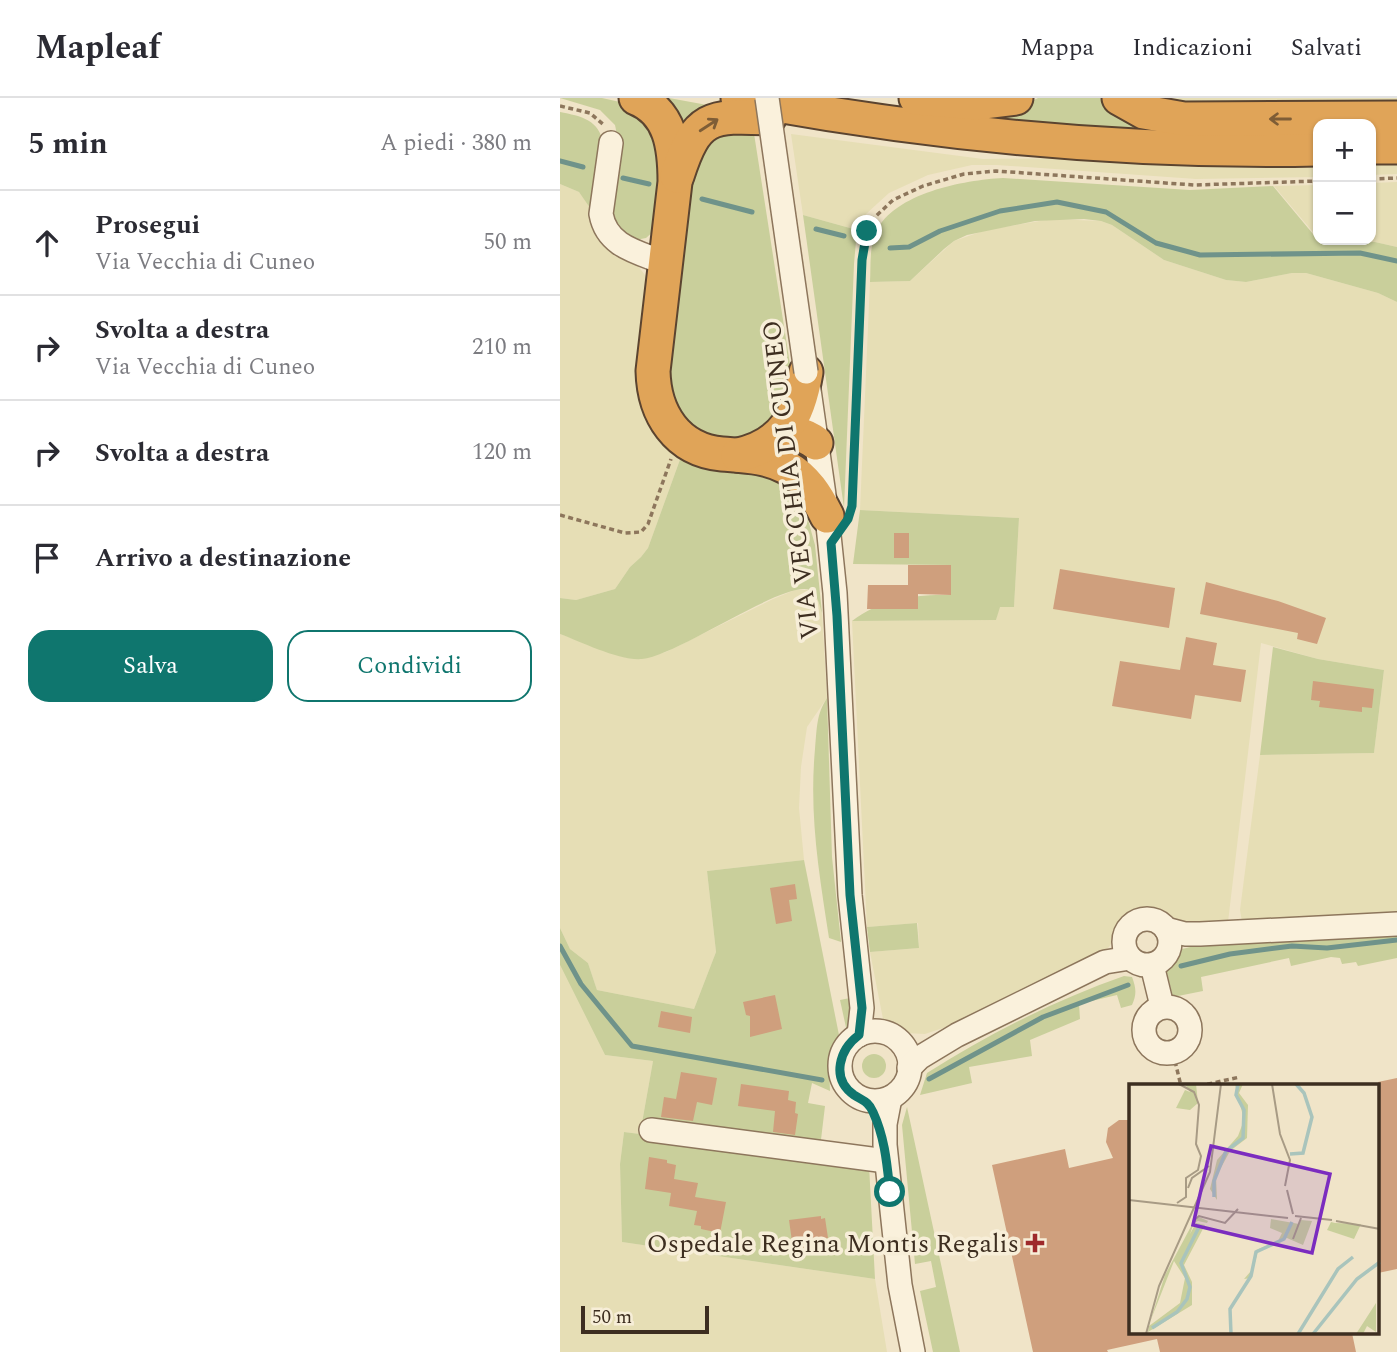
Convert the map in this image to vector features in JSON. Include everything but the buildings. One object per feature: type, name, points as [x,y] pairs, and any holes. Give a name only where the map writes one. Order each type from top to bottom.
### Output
[{"type":"highway","points":[[636,98],[650,105],[666,124],[673,150],[675,181],[653,386],[656,402],[663,416],[679,438],[709,452],[759,457],[782,450],[804,459],[817,445]]},
{"type":"highway","points":[[738,98],[908,111],[1024,138],[1138,147],[1313,149]]},
{"type":"highway","points":[[675,181],[695,135],[702,127],[722,117],[908,111],[1016,98]]},
{"type":"highway","points":[[1119,98],[1144,112],[1184,119],[1397,118]]},
{"type":"highway","points":[[1376,147],[1397,147]]},
{"type":"highway","points":[[782,450],[806,372]]},
{"type":"highway","points":[[782,450],[803,480],[839,514]]},
{"type":"street","name":"VIA VECCHIA DI CUNEO","points":[[767,98],[817,445],[839,514],[837,616],[851,907],[860,983],[879,1036],[905,1049],[909,1068]]},
{"type":"street","points":[[611,143],[601,214],[603,225],[609,235],[618,242],[665,263]]},
{"type":"street","points":[[1162,1006],[1162,948],[1159,923],[1150,919],[1141,920],[1132,924],[1126,932],[1127,949],[1144,965],[1162,948],[1200,934],[1397,924]]},
{"type":"street","points":[[957,1035],[933,1042],[879,1036],[848,1044],[841,1056],[840,1070],[844,1084],[854,1094],[878,1099],[904,1086],[909,1068],[919,1058],[957,1035],[1127,949]]},
{"type":"street","points":[[1162,1006],[1178,1008],[1190,1023],[1191,1031],[1186,1044],[1173,1052],[1157,1051],[1145,1036],[1144,1028],[1149,1015],[1162,1006]]},
{"type":"street","points":[[878,1099],[900,1285],[913,1352]]},
{"type":"street","points":[[651,1130],[886,1153]]},
{"type":"path","points":[[560,106],[590,113],[599,119],[611,143]]},
{"type":"path","points":[[839,514],[863,246],[874,218],[893,200],[943,179],[996,171],[1182,185],[1313,181]]},
{"type":"path","points":[[1376,179],[1397,178]]},
{"type":"path","points":[[560,514],[625,533],[641,532],[648,524],[679,438]]},
{"type":"path","points":[[1173,1052],[1181,1084]]},
{"type":"path","points":[[1208,1084],[1240,1077]]},
{"type":"shaded area","points":[[1149,98],[1397,98],[1397,104],[1197,104]]},
{"type":"shaded area","points":[[791,134],[983,159],[1072,158],[1313,164],[1313,177],[1196,179],[972,165],[928,175],[889,193],[866,214],[857,230],[803,215]]},
{"type":"shaded area","points":[[1376,163],[1397,164],[1397,174],[1376,175]]},
{"type":"shaded area","points":[[1397,182],[1397,247],[1376,242],[1376,183]]},
{"type":"shaded area","points":[[560,184],[579,192],[645,275],[682,454],[648,548],[630,567],[615,589],[576,600],[560,598]]},
{"type":"shaded area","points":[[1313,185],[1313,232],[1274,186]]},
{"type":"shaded area","points":[[1052,219],[1101,221],[1112,225],[1164,260],[1226,280],[1246,282],[1306,273],[1378,293],[1397,302],[1397,916],[1242,922],[1240,910],[1260,755],[1374,753],[1384,670],[1318,659],[1261,643],[1228,922],[1178,925],[1158,914],[1139,913],[1123,924],[1109,947],[1098,955],[952,1025],[925,1034],[905,1033],[896,1030],[883,1019],[870,952],[919,948],[918,923],[867,927],[852,621],[996,620],[999,607],[1014,606],[1019,518],[860,510],[870,282],[910,281],[954,241],[986,230]]},
{"type":"shaded area","points":[[795,590],[813,592],[822,613],[827,698],[807,727],[801,767],[799,808],[804,860],[707,871],[716,952],[694,1009],[597,990],[588,963],[570,949],[560,928],[560,634],[627,658],[640,659],[666,652]]},
{"type":"shaded area","points":[[560,965],[605,1055],[653,1061],[640,1134],[624,1132],[620,1164],[622,1242],[875,1279],[887,1352],[560,1352]]},
{"type":"green space","points":[[560,98],[602,98],[629,104],[662,142],[655,230],[646,238],[630,241],[611,224],[618,140],[615,125],[600,110]]},
{"type":"green space","points":[[658,98],[669,98],[718,107],[688,130]]},
{"type":"green space","points":[[1038,98],[1100,98],[1156,130],[961,117],[1028,103]]},
{"type":"green space","points":[[560,112],[588,120],[594,124],[601,136],[603,144],[595,215],[579,192],[560,184]]},
{"type":"green space","points":[[753,127],[791,371],[788,400],[754,440],[713,442],[680,420],[665,374],[689,178],[705,138]]},
{"type":"green space","points":[[1003,178],[1190,190],[1273,186],[1313,234],[1313,245],[1376,245],[1376,242],[1397,247],[1397,302],[1378,293],[1306,273],[1246,282],[1226,280],[1164,260],[1112,225],[1084,219],[1035,221],[967,235],[944,249],[910,281],[870,282],[871,250],[876,232],[885,219],[914,198],[969,182]]},
{"type":"green space","points":[[803,215],[857,230],[844,508]]},
{"type":"green space","points":[[682,454],[765,471],[802,498],[815,545],[822,613],[813,592],[797,590],[755,606],[680,645],[642,659],[612,654],[560,634],[560,598],[576,600],[615,589],[630,567],[648,548]]},
{"type":"green space","points":[[860,510],[1019,518],[1014,607],[1000,607],[996,620],[852,621],[874,608],[898,599],[950,595],[950,565],[853,564]]},
{"type":"green space","points":[[1273,647],[1318,659],[1384,670],[1374,753],[1260,755]]},
{"type":"green space","points":[[827,698],[832,857],[841,942],[829,938],[814,821],[813,773],[817,729]]},
{"type":"green space","points":[[804,860],[840,1040],[831,1065],[830,1091],[812,1083],[808,1103],[825,1106],[820,1148],[869,1165],[875,1279],[622,1242],[620,1164],[624,1132],[640,1134],[653,1061],[605,1055],[560,965],[560,928],[570,949],[588,963],[597,990],[694,1009],[716,952],[707,871]]},
{"type":"green space","points":[[917,923],[919,948],[870,952],[867,927]]},
{"type":"green space","points":[[1397,932],[1397,958],[1358,966],[1356,962],[1342,964],[1340,958],[1331,957],[1291,966],[1289,958],[1201,977],[1203,991],[1173,997],[1166,969],[1174,954],[1182,949],[1228,938]]},
{"type":"green space","points":[[1124,976],[1132,977],[1134,984],[1132,1005],[1121,1008],[1117,995],[1079,1004],[1080,1019],[1030,1040],[1032,1056],[969,1067],[972,1083],[920,1095],[927,1073],[998,1031],[1098,985]]},
{"type":"green space","points":[[850,998],[851,1020],[847,1032],[840,1000]]},
{"type":"green space","points":[[874,1054],[882,1058],[886,1066],[882,1074],[874,1078],[866,1074],[862,1066],[866,1058]]},
{"type":"green space","points":[[907,1107],[960,1352],[933,1352],[920,1291],[936,1287],[931,1261],[915,1264],[902,1125]]},
{"type":"waterway","points":[[560,161],[583,167]]},
{"type":"waterway","points":[[623,178],[649,184]]},
{"type":"waterway","points":[[702,199],[752,212]]},
{"type":"waterway","points":[[890,248],[909,247],[940,231],[1000,211],[1057,202],[1106,212],[1156,243],[1200,255],[1360,253],[1397,261]]},
{"type":"waterway","points":[[816,229],[844,236]]},
{"type":"waterway","points":[[1181,966],[1230,954],[1292,946],[1327,948],[1397,940]]},
{"type":"waterway","points":[[560,946],[581,984],[632,1046],[822,1080]]},
{"type":"waterway","points":[[929,1079],[1043,1017],[1128,985]]},
{"type":"place","name":"Ospedale Regina Montis Regalis","points":[[1035,1243]]},
{"type":"route","points":[[867,231],[862,260],[852,506],[848,519],[831,543],[852,931],[862,1008],[859,1035],[848,1044],[841,1056],[840,1070],[844,1084],[854,1094],[867,1100],[873,1111],[885,1145],[890,1192]]}]
